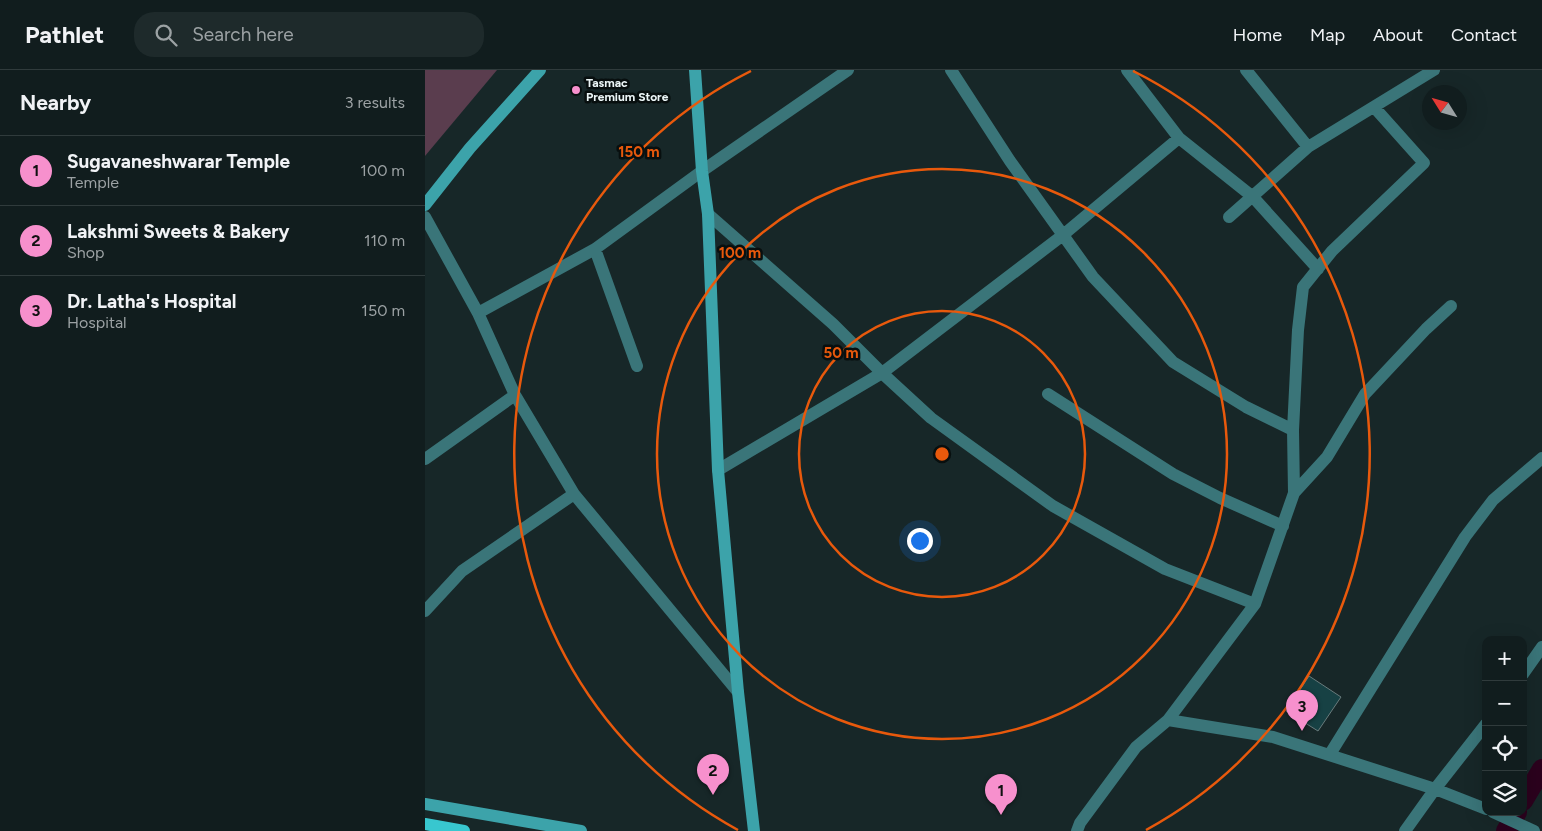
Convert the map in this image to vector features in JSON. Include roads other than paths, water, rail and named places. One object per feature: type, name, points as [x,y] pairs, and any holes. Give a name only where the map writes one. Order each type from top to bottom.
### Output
[{"type":"main road","points":[[425,824],[464,831]]},
{"type":"street","points":[[425,205],[470,148],[540,70]]},
{"type":"street","points":[[695,70],[702,171],[708,214],[718,470],[738,692],[754,831]]},
{"type":"street","points":[[479,313],[595,249],[702,171],[848,70]]},
{"type":"street","points":[[951,70],[1010,161],[1093,277],[1173,362],[1246,407],[1293,430]]},
{"type":"street","points":[[1127,70],[1179,138],[1253,197],[1318,269]]},
{"type":"street","points":[[1246,70],[1308,148]]},
{"type":"street","points":[[1229,217],[1308,148],[1434,70]]},
{"type":"street","points":[[1077,831],[1080,823],[1137,747],[1168,720],[1255,604],[1294,493],[1293,430],[1298,330],[1303,287],[1332,251],[1424,163],[1374,107]]},
{"type":"street","points":[[718,470],[882,373],[1063,235],[1179,138]]},
{"type":"street","points":[[708,214],[833,324],[931,418],[1053,506],[1165,569],[1255,604]]},
{"type":"street","points":[[425,217],[479,313],[515,395],[575,494],[738,692]]},
{"type":"street","points":[[595,249],[637,366]]},
{"type":"street","points":[[1294,493],[1327,457],[1365,394],[1426,329],[1451,306]]},
{"type":"street","points":[[1048,394],[1173,474],[1219,498],[1283,526]]},
{"type":"street","points":[[425,459],[515,395]]},
{"type":"street","points":[[1330,754],[1465,537],[1493,500],[1542,458]]},
{"type":"street","points":[[425,611],[463,571],[575,494]]},
{"type":"street","points":[[1527,668],[1542,647]]},
{"type":"street","points":[[1168,720],[1273,738],[1330,754],[1435,789],[1481,807]]},
{"type":"street","points":[[1405,831],[1484,726]]},
{"type":"street","points":[[425,804],[581,831]]},
{"type":"street","points":[[1502,816],[1534,831]]},
{"type":"waterway","points":[[1527,794],[1542,769]]},
{"type":"waterway","points":[[1506,831],[1515,816]]},
{"type":"place","name":"Tasmac Premium Store","points":[[576,90]]},
{"type":"place","name":"Dr. Latha's Hospital","points":[[1302,731]]},
{"type":"place","name":"Lakshmi Sweets & Bakery","points":[[713,795]]},
{"type":"place","name":"Sugavaneshwarar Temple","points":[[1001,815]]}]
